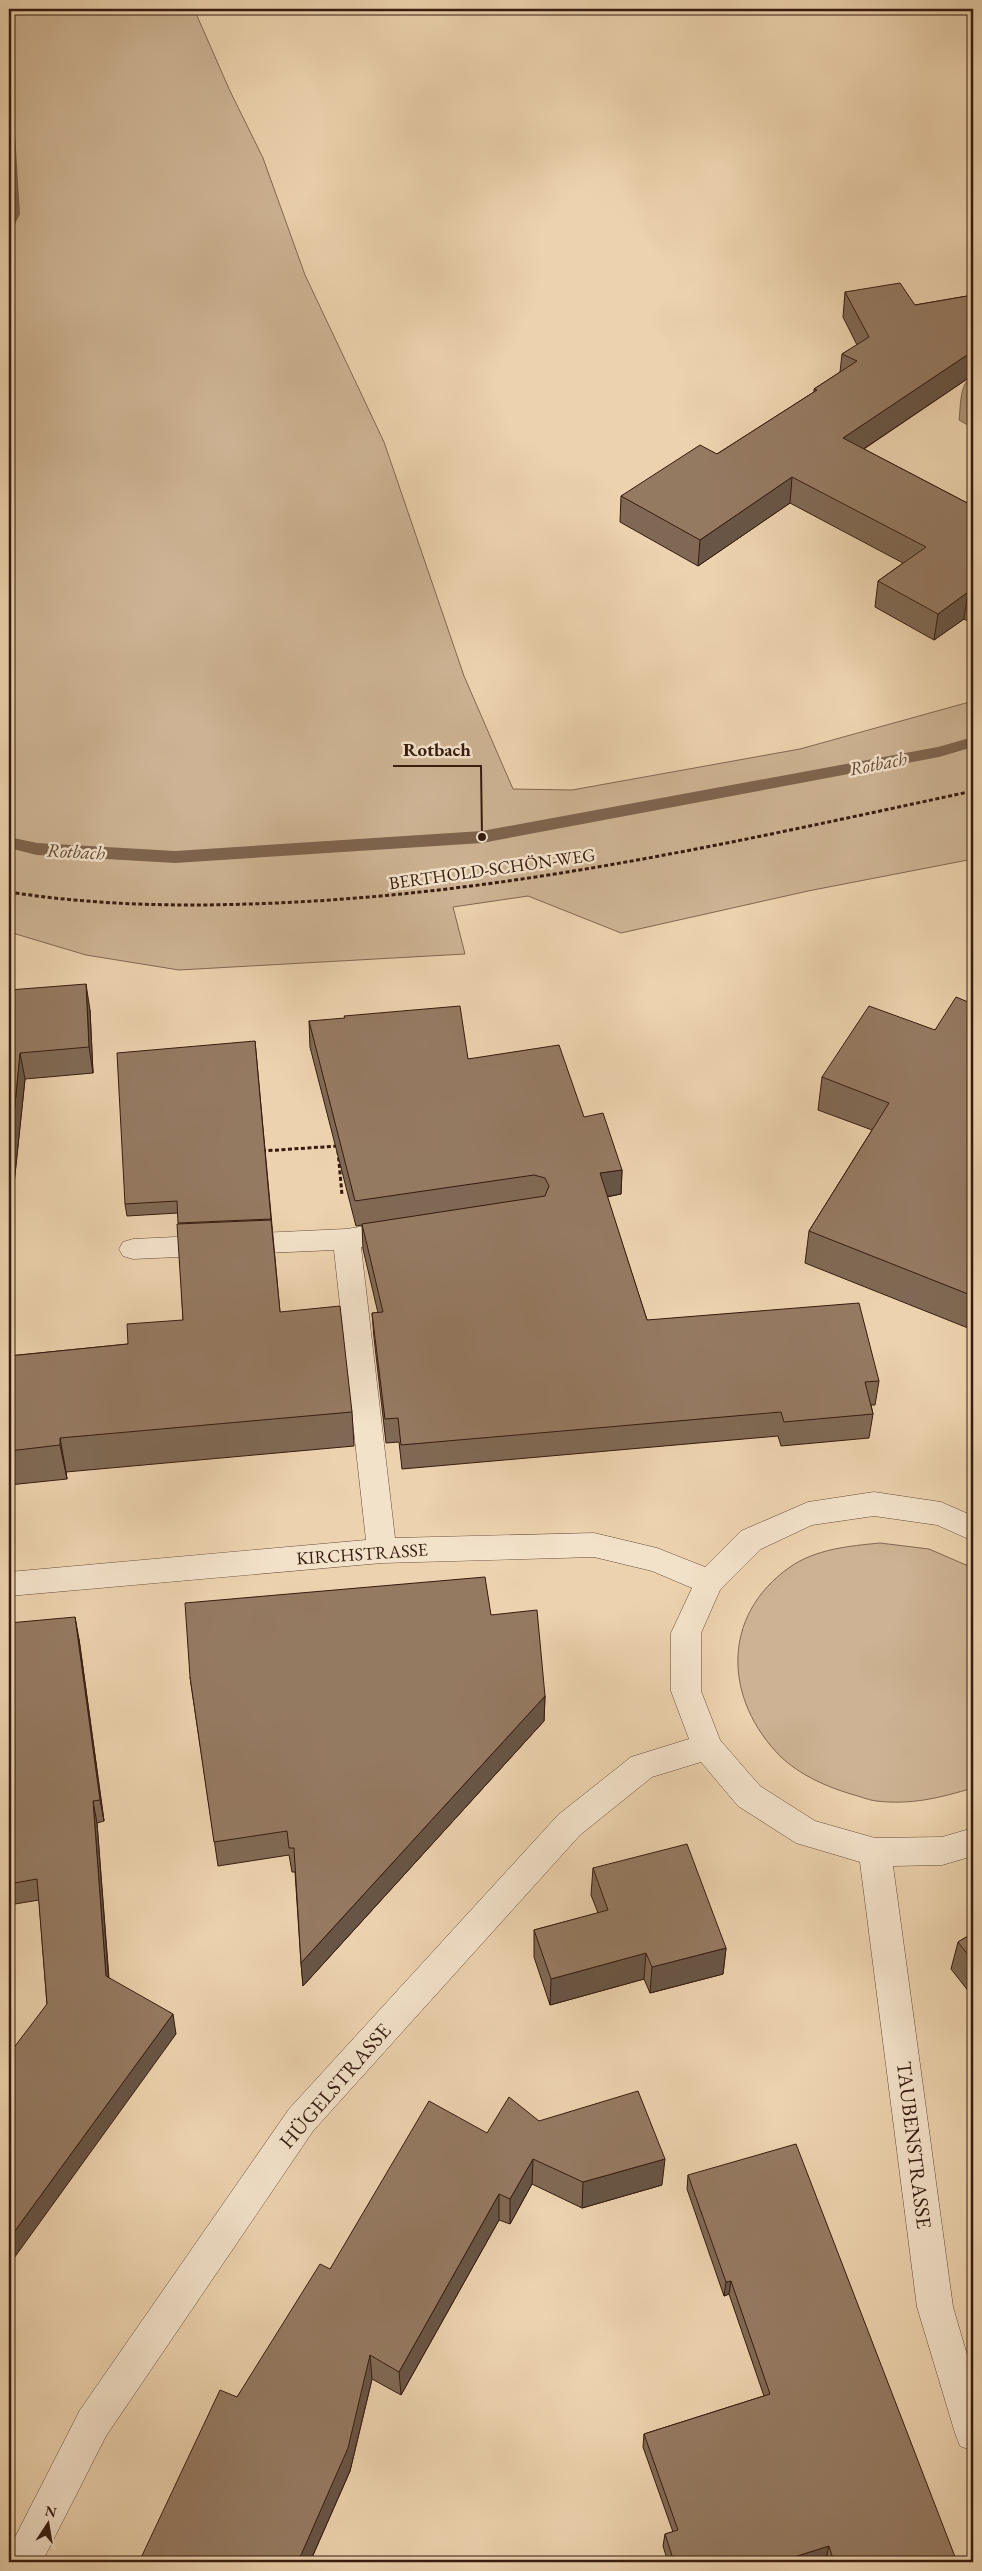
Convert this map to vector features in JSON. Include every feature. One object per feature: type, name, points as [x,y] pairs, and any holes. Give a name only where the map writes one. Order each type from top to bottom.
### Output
[{"type":"street","points":[[133,1249],[346,1239],[425,1228]]},
{"type":"street","points":[[346,1239],[382,1551]]},
{"type":"street","points":[[973,1529],[941,1514],[874,1504],[808,1514],[751,1540],[709,1582],[686,1633],[686,1691],[707,1747],[749,1796],[807,1833],[875,1852],[942,1851],[973,1842]]},
{"type":"street","name":"KIRCHSTRASSE","points":[[9,1584],[382,1551],[594,1545],[657,1560],[709,1582]]},
{"type":"street","name":"HÜGELSTRASSE","points":[[22,2562],[92,2423],[300,2120],[569,1825],[642,1767],[707,1747]]},
{"type":"street","name":"TAUBENSTRASSE","points":[[875,1852],[935,2308],[973,2433]]},
{"type":"path","name":"BERTHOLD-SCHÖN-WEG","points":[[9,892],[56,900],[206,906],[366,899],[535,878],[684,851],[973,791]]},
{"type":"path","points":[[261,1151],[347,1145]]},
{"type":"shaded area","points":[[9,9],[194,9],[230,91],[263,158],[305,275],[384,442],[464,676],[513,789],[572,790],[800,749],[973,701],[973,859],[808,891],[621,933],[528,896],[453,907],[465,954],[179,970],[86,955],[9,932]]},
{"type":"shaded area","points":[[973,375],[973,428],[959,420],[963,389],[968,379]]},
{"type":"shaded area","points":[[880,1543],[929,1549],[973,1568],[973,1788],[937,1798],[902,1802],[873,1800],[842,1791],[805,1775],[781,1757],[762,1734],[749,1710],[740,1685],[738,1659],[741,1634],[751,1609],[767,1587],[790,1567],[811,1556],[845,1547]]},
{"type":"building","points":[[900,283],[915,305],[973,295],[973,351],[843,438],[973,506],[973,595],[968,592],[938,614],[878,581],[926,547],[792,477],[700,540],[621,496],[700,445],[717,454],[817,390],[814,389],[857,361],[842,354],[869,337],[845,292]]},
{"type":"building","points":[[86,984],[89,1047],[20,1053],[9,1165],[9,990]]},
{"type":"building","points":[[956,997],[973,1004],[973,1296],[809,1231],[889,1103],[822,1077],[869,1006],[935,1030]]},
{"type":"building","points":[[460,1006],[468,1059],[559,1045],[584,1117],[603,1113],[622,1170],[600,1173],[647,1320],[859,1303],[879,1381],[865,1382],[873,1414],[784,1422],[781,1412],[401,1445],[398,1418],[385,1419],[372,1313],[383,1312],[362,1224],[545,1196],[549,1186],[545,1178],[534,1175],[355,1201],[309,1021],[345,1018],[344,1016]]},
{"type":"building","points":[[255,1041],[271,1219],[178,1223],[177,1201],[125,1204],[117,1053]]},
{"type":"building","points":[[271,1220],[280,1312],[340,1306],[352,1412],[60,1438],[60,1445],[9,1451],[9,1356],[128,1344],[127,1324],[183,1320],[177,1224]]},
{"type":"building","points":[[485,1577],[491,1615],[537,1610],[545,1696],[301,1963],[294,1848],[289,1848],[287,1831],[214,1842],[190,1677],[185,1603]]},
{"type":"building","points":[[75,1617],[100,1800],[93,1801],[106,1976],[173,2014],[9,2239],[9,2054],[47,2004],[37,1879],[9,1884],[9,1623]]},
{"type":"building","points":[[687,1844],[726,1948],[652,1967],[646,1953],[551,1979],[534,1930],[608,1910],[593,1868]]},
{"type":"building","points":[[973,1933],[973,1961],[958,1942]]},
{"type":"building","points":[[638,2091],[665,2159],[583,2182],[533,2159],[510,2199],[499,2194],[399,2372],[370,2355],[348,2448],[298,2562],[139,2562],[220,2390],[237,2397],[320,2264],[330,2269],[429,2101],[487,2133],[509,2097],[539,2121]]},
{"type":"building","points":[[796,2144],[957,2562],[834,2562],[829,2546],[778,2562],[674,2562],[665,2534],[678,2530],[644,2434],[770,2394],[731,2281],[726,2282],[688,2175]]},
{"type":"waterway","name":"Rotbach","points":[[9,133],[13,214],[9,223]]},
{"type":"waterway","name":"Rotbach","points":[[9,843],[37,849],[175,857],[482,837],[939,752],[973,742]]},
{"type":"place","name":"Rotbach","points":[[482,837]]}]
